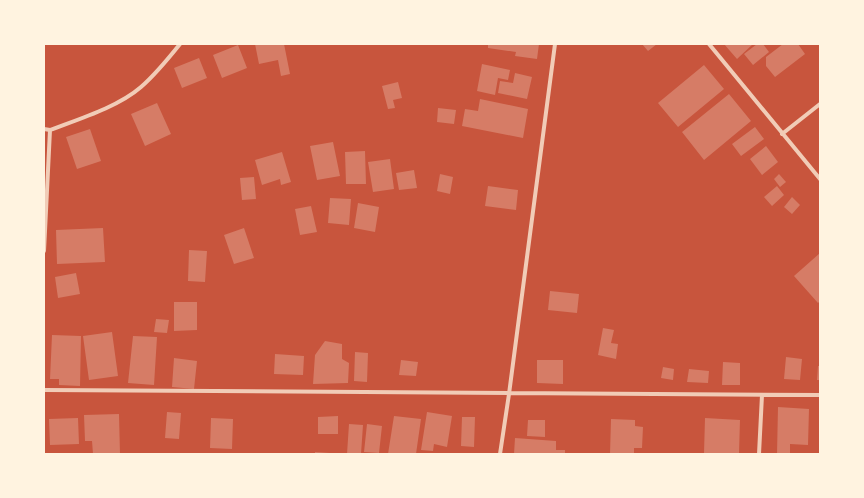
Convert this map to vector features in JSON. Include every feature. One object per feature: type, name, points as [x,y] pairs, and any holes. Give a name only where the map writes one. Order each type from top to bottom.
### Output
[{"type":"street","points":[[44,129],[50,130],[109,107],[140,88],[160,69],[180,44]]},
{"type":"street","points":[[500,454],[555,44]]},
{"type":"street","points":[[709,44],[820,179]]},
{"type":"street","points":[[782,134],[820,104]]},
{"type":"street","points":[[44,251],[50,130]]},
{"type":"street","points":[[44,390],[820,395]]},
{"type":"street","points":[[759,454],[762,395]]},
{"type":"building","points":[[255,44],[284,44],[290,74],[281,76],[278,60],[259,64]]},
{"type":"building","points":[[488,44],[539,44],[537,59],[515,56],[516,52],[488,48]]},
{"type":"building","points":[[642,44],[657,44],[648,51]]},
{"type":"building","points":[[724,44],[753,44],[737,59]]},
{"type":"building","points":[[757,44],[763,44],[769,52],[753,65],[744,54]]},
{"type":"building","points":[[783,44],[798,44],[805,54],[775,77],[766,66],[766,57]]},
{"type":"building","points":[[238,45],[247,68],[222,78],[213,55]]},
{"type":"building","points":[[199,58],[207,78],[182,88],[174,68]]},
{"type":"building","points":[[482,64],[510,70],[508,80],[498,78],[495,95],[477,91]]},
{"type":"building","points":[[704,65],[724,89],[678,127],[658,103]]},
{"type":"building","points":[[515,73],[532,77],[527,99],[498,93],[500,81],[513,83]]},
{"type":"building","points":[[398,82],[402,98],[393,100],[395,108],[388,109],[382,86]]},
{"type":"building","points":[[729,94],[751,121],[704,160],[682,132]]},
{"type":"building","points":[[480,99],[528,109],[523,138],[462,126],[465,109],[478,111]]},
{"type":"building","points":[[157,103],[171,134],[145,146],[131,114]]},
{"type":"building","points":[[438,108],[456,110],[454,124],[437,122]]},
{"type":"building","points":[[755,127],[764,139],[741,156],[732,144]]},
{"type":"building","points":[[90,129],[101,161],[77,169],[66,137]]},
{"type":"building","points":[[333,142],[340,176],[317,180],[310,146]]},
{"type":"building","points":[[766,146],[778,162],[762,175],[750,159]]},
{"type":"building","points":[[365,151],[366,184],[346,184],[345,152]]},
{"type":"building","points":[[282,152],[291,182],[281,185],[280,179],[262,185],[255,160]]},
{"type":"building","points":[[390,159],[394,189],[373,192],[368,162]]},
{"type":"building","points":[[414,170],[417,188],[399,190],[396,173]]},
{"type":"building","points":[[440,174],[453,177],[450,194],[437,191]]},
{"type":"building","points":[[779,174],[786,182],[780,187],[774,179]]},
{"type":"building","points":[[254,177],[256,199],[242,200],[240,178]]},
{"type":"building","points":[[488,186],[518,190],[516,210],[485,206]]},
{"type":"building","points":[[777,186],[784,195],[772,206],[764,197]]},
{"type":"building","points":[[792,197],[800,205],[792,214],[784,207]]},
{"type":"building","points":[[330,198],[351,199],[349,225],[328,223]]},
{"type":"building","points":[[358,203],[379,207],[375,232],[354,228]]},
{"type":"building","points":[[311,206],[317,232],[300,235],[295,209]]},
{"type":"building","points":[[103,228],[105,262],[57,264],[56,230]]},
{"type":"building","points":[[244,228],[254,258],[234,264],[224,235]]},
{"type":"building","points":[[189,250],[207,251],[205,282],[188,281]]},
{"type":"building","points":[[820,253],[820,301],[818,303],[794,276]]},
{"type":"building","points":[[76,273],[80,294],[58,298],[55,277]]},
{"type":"building","points":[[550,291],[579,294],[577,313],[548,310]]},
{"type":"building","points":[[174,302],[197,302],[197,330],[174,331]]},
{"type":"building","points":[[156,319],[169,320],[167,333],[154,332]]},
{"type":"building","points":[[603,328],[614,330],[611,343],[618,344],[616,359],[598,355]]},
{"type":"building","points":[[112,332],[118,376],[89,380],[83,336]]},
{"type":"building","points":[[52,335],[81,336],[80,386],[59,385],[59,379],[50,379]]},
{"type":"building","points":[[133,336],[157,337],[154,385],[128,383]]},
{"type":"building","points":[[325,341],[342,344],[342,359],[349,363],[348,383],[313,384],[315,355]]},
{"type":"building","points":[[355,352],[368,353],[367,382],[354,381]]},
{"type":"building","points":[[275,354],[304,356],[303,375],[274,374]]},
{"type":"building","points":[[786,357],[802,359],[800,380],[784,379]]},
{"type":"building","points":[[174,358],[197,361],[194,389],[172,387]]},
{"type":"building","points":[[401,360],[418,362],[416,376],[399,375]]},
{"type":"building","points":[[537,360],[563,360],[563,384],[537,383]]},
{"type":"building","points":[[723,362],[740,363],[740,385],[722,385]]},
{"type":"building","points":[[818,366],[820,366],[820,380],[817,380]]},
{"type":"building","points":[[663,367],[674,369],[673,380],[661,378]]},
{"type":"building","points":[[689,369],[709,371],[708,383],[687,382]]},
{"type":"building","points":[[778,407],[809,409],[808,445],[790,444],[790,454],[777,454]]},
{"type":"building","points":[[167,412],[181,413],[179,439],[165,438]]},
{"type":"building","points":[[427,412],[452,416],[447,447],[434,444],[433,451],[421,450]]},
{"type":"building","points":[[119,414],[120,454],[93,454],[92,441],[85,441],[84,415]]},
{"type":"building","points":[[338,416],[338,434],[318,434],[318,417]]},
{"type":"building","points":[[394,416],[421,419],[416,454],[388,454]]},
{"type":"building","points":[[462,417],[475,417],[474,447],[461,446]]},
{"type":"building","points":[[78,418],[79,444],[50,445],[49,419]]},
{"type":"building","points":[[211,418],[233,419],[232,449],[210,448]]},
{"type":"building","points":[[705,418],[740,420],[739,454],[704,453]]},
{"type":"building","points":[[611,419],[635,420],[635,426],[643,427],[642,448],[634,448],[634,454],[610,454]]},
{"type":"building","points":[[528,420],[545,420],[545,437],[527,436]]},
{"type":"building","points":[[349,424],[363,425],[361,454],[347,454]]},
{"type":"building","points":[[367,424],[382,426],[379,453],[364,452]]},
{"type":"building","points":[[515,438],[556,441],[556,450],[565,450],[565,454],[514,454]]},
{"type":"building","points":[[315,452],[330,453],[330,454],[315,454]]}]
